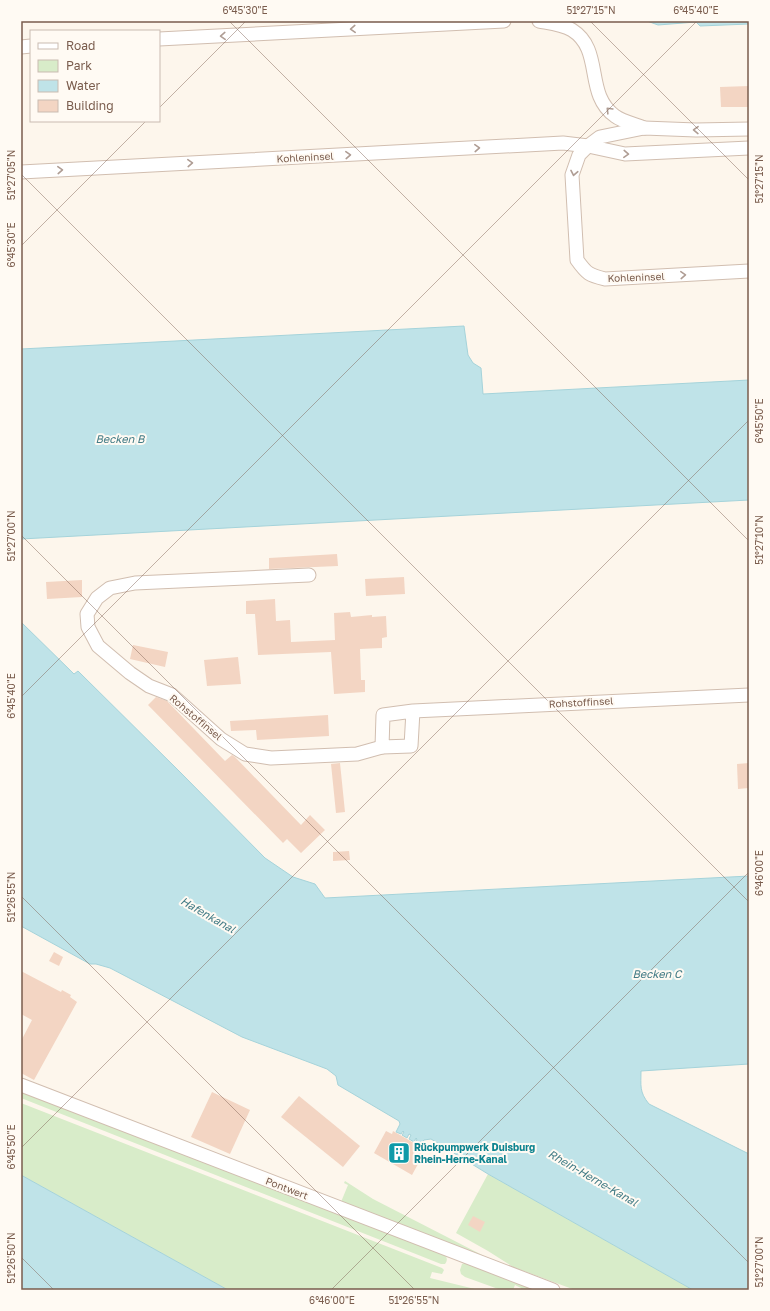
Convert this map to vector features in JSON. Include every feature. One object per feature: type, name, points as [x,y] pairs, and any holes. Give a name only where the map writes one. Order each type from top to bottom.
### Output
[{"type":"street","points":[[160,39],[504,21]]},
{"type":"street","name":"Kohleninsel","points":[[539,21],[560,25],[572,30],[585,42],[590,50],[598,92],[604,105],[615,116],[644,128]]},
{"type":"street","name":"Kohleninsel","points":[[749,129],[716,130],[644,128],[600,137],[579,155],[572,175],[577,260],[585,271],[591,275],[606,279],[749,271]]},
{"type":"street","points":[[716,130],[721,149]]},
{"type":"street","name":"Kohleninsel","points":[[21,172],[563,143],[588,146],[625,154],[749,148]]},
{"type":"street","name":"Rohstoffinsel","points":[[309,575],[135,583],[110,588],[97,598],[88,614],[88,627],[98,646],[130,674],[149,686],[172,695],[221,739],[245,754],[271,758],[357,754],[382,747],[411,746],[413,711]]},
{"type":"street","name":"Rohstoffinsel","points":[[382,747],[383,715],[413,711],[749,695]]},
{"type":"street","name":"Pontwert","points":[[21,1085],[553,1290]]},
{"type":"green space","points":[[21,1090],[444,1254],[447,1261],[445,1264],[441,1264],[21,1098]]},
{"type":"green space","points":[[21,1103],[444,1270],[442,1274],[432,1272],[430,1278],[479,1290],[228,1290],[21,1175]]},
{"type":"green space","points":[[488,1174],[693,1290],[575,1290],[513,1267],[456,1233]]},
{"type":"green space","points":[[345,1181],[373,1199],[484,1256],[341,1202],[348,1185],[344,1183]]},
{"type":"green space","points":[[467,1262],[538,1290],[521,1290],[521,1288],[515,1285],[513,1290],[501,1290],[465,1277],[461,1274],[460,1270],[462,1264]]},
{"type":"water","points":[[647,21],[749,21],[749,24],[700,26],[696,22],[658,25]]},
{"type":"water","name":"Becken B","points":[[464,326],[468,355],[473,363],[481,368],[483,394],[749,380],[749,500],[21,539],[21,349]]},
{"type":"water","points":[[21,622],[74,674],[78,671],[265,858],[293,877],[315,884],[325,898],[749,876],[749,1064],[641,1071],[641,1088],[649,1104],[749,1154],[749,1290],[693,1290],[488,1174],[431,1139],[424,1140],[420,1145],[415,1143],[416,1138],[414,1142],[409,1139],[411,1135],[409,1134],[407,1138],[402,1135],[404,1132],[403,1131],[401,1134],[396,1132],[400,1124],[399,1121],[338,1085],[336,1076],[327,1069],[242,1037],[110,968],[90,964],[21,926]]},
{"type":"water","points":[[21,1175],[228,1290],[21,1290]]},
{"type":"building","points":[[749,86],[749,107],[721,107],[720,87]]},
{"type":"building","points":[[337,554],[338,566],[269,569],[269,558]]},
{"type":"building","points":[[404,577],[405,594],[366,596],[365,579]]},
{"type":"building","points":[[82,580],[82,597],[47,599],[46,582]]},
{"type":"building","points":[[275,599],[276,621],[290,620],[291,642],[335,640],[334,613],[350,612],[351,617],[372,615],[372,617],[386,616],[387,637],[382,638],[382,648],[360,649],[361,680],[365,680],[365,692],[334,694],[331,652],[258,655],[255,614],[246,614],[246,601]]},
{"type":"building","points":[[133,645],[168,652],[165,667],[130,659]]},
{"type":"building","points":[[238,657],[241,684],[207,686],[204,660]]},
{"type":"building","points":[[156,697],[167,701],[225,761],[232,755],[235,757],[301,825],[310,815],[325,830],[301,853],[287,839],[283,843],[148,705]]},
{"type":"building","points":[[328,715],[329,736],[257,740],[256,730],[231,731],[230,721]]},
{"type":"building","points":[[340,763],[345,812],[336,813],[331,764]]},
{"type":"building","points":[[749,763],[749,788],[738,789],[737,764]]},
{"type":"building","points":[[349,851],[350,860],[333,861],[333,852]]},
{"type":"building","points":[[54,952],[63,957],[59,966],[49,961]]},
{"type":"building","points":[[21,971],[61,992],[62,990],[71,995],[70,997],[77,1002],[34,1080],[21,1073],[21,1041],[32,1020],[21,1014]]},
{"type":"building","points":[[212,1092],[250,1110],[230,1154],[191,1137]]},
{"type":"building","points":[[299,1096],[360,1146],[343,1167],[281,1117]]},
{"type":"building","name":"Rückpumpwerk Duisburg Rhein-Herne-Kanal","points":[[386,1131],[392,1134],[393,1131],[421,1147],[420,1150],[424,1153],[412,1175],[374,1153]]},
{"type":"building","points":[[473,1216],[485,1222],[480,1232],[468,1225]]},
{"type":"place","name":"Rückpumpwerk Duisburg Rhein-Herne-Kanal","points":[[399,1153]]},
{"type":"water label","name":"Hafenkanal","points":[[208,915]]},
{"type":"water label","name":"Becken C","points":[[657,974]]},
{"type":"water label","name":"Rhein-Herne-Kanal","points":[[593,1178]]}]
